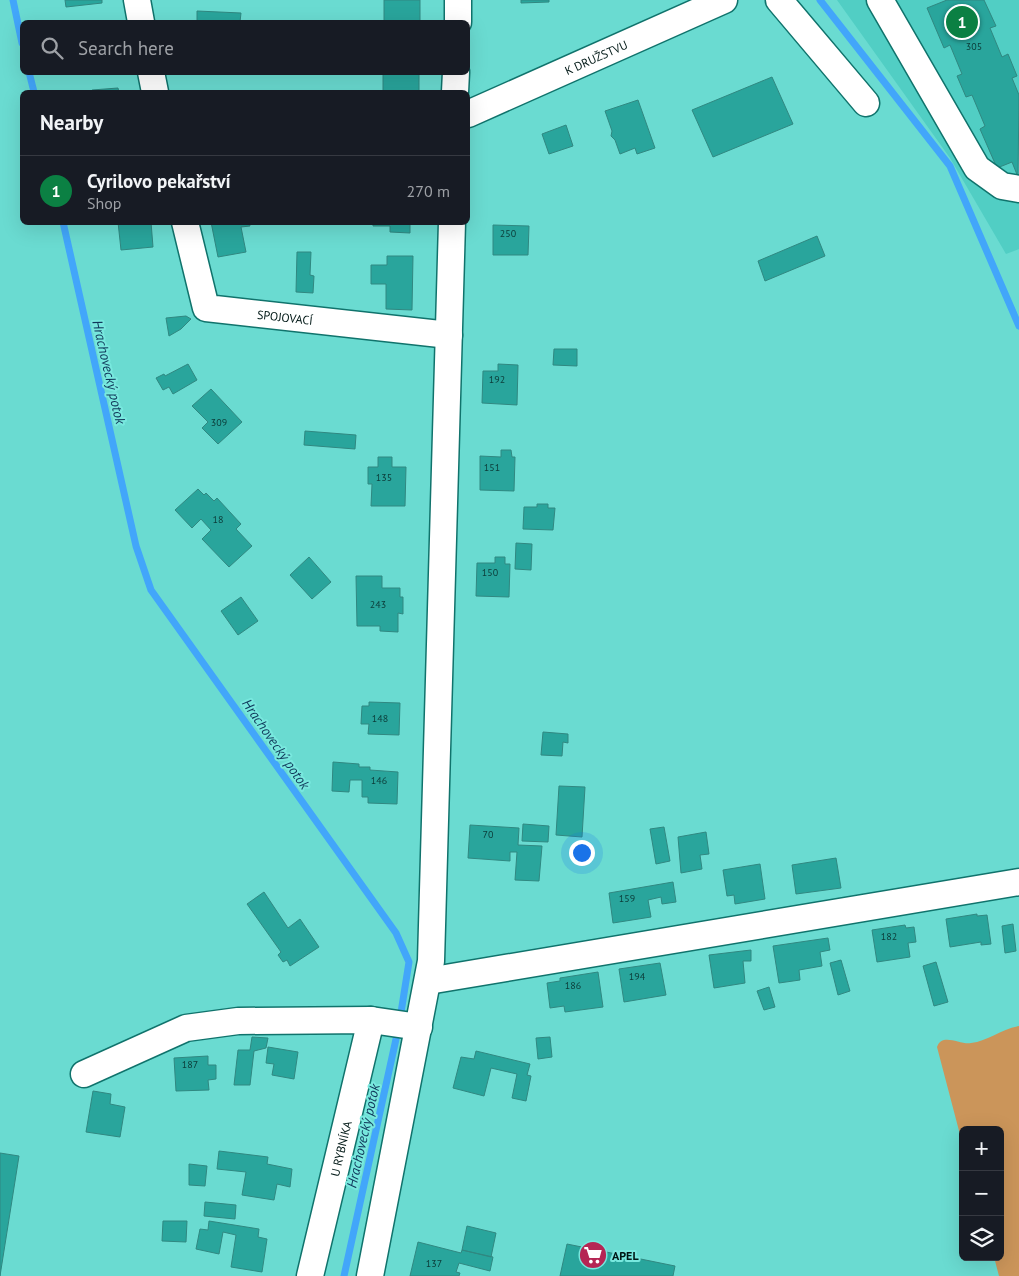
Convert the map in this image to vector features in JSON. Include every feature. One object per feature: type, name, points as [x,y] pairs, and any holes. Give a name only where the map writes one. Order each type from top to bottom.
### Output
[{"type":"street","points":[[137,0],[141,20]]},
{"type":"street","points":[[458,0],[458,20]]},
{"type":"street","name":"K DRUŽSTVU","points":[[470,113],[724,0]]},
{"type":"street","points":[[778,0],[866,103]]},
{"type":"street","points":[[880,0],[977,168],[1002,186],[1019,189]]},
{"type":"street","points":[[152,75],[155,90]]},
{"type":"street","points":[[455,90],[456,75]]},
{"type":"street","name":"SPOJOVACÍ","points":[[186,225],[206,308],[449,335]]},
{"type":"street","points":[[370,1276],[396,1023],[428,981],[452,225]]},
{"type":"street","points":[[428,981],[1019,882]]},
{"type":"street","points":[[84,1074],[186,1028],[238,1021],[396,1023]]},
{"type":"street","name":"U RYBNÍKA","points":[[310,1276],[396,1023]]},
{"type":"shaded area","points":[[837,0],[1019,0],[1019,249],[1006,254],[950,158]]},
{"type":"shaded area","points":[[1019,1026],[1019,1276],[999,1276],[995,1261],[1004,1261],[1004,1126],[959,1126],[959,1131],[937,1047],[943,1040],[971,1043]]},
{"type":"building","points":[[65,0],[102,0],[102,3],[66,7]]},
{"type":"building","points":[[384,0],[420,0],[420,20],[384,20]]},
{"type":"building","points":[[521,0],[549,0],[549,2],[521,3]]},
{"type":"building","points":[[947,0],[984,0],[996,26],[990,28],[1002,57],[1008,54],[1017,76],[1012,78],[1019,95],[1018,177],[1012,162],[997,168],[980,129],[985,126],[972,95],[966,97],[957,76],[962,74],[950,45],[944,48],[927,8]]},
{"type":"building","points":[[197,11],[241,13],[240,20],[197,20]]},
{"type":"building","points":[[383,75],[419,75],[419,90],[383,90]]},
{"type":"building","points":[[772,77],[793,124],[713,157],[692,110]]},
{"type":"building","points":[[118,88],[118,90],[92,90]]},
{"type":"building","points":[[638,100],[655,148],[637,154],[635,148],[620,154],[615,140],[611,136],[612,131],[605,111]]},
{"type":"building","points":[[566,125],[573,146],[549,154],[542,134]]},
{"type":"building","points":[[118,225],[151,225],[153,247],[121,250]]},
{"type":"building","points":[[212,225],[250,225],[241,227],[246,252],[218,257]]},
{"type":"building","points":[[410,225],[410,233],[390,232],[390,226],[373,226]]},
{"type":"building","points":[[493,225],[529,226],[528,255],[493,255]]},
{"type":"building","points":[[817,236],[825,256],[765,281],[758,261]]},
{"type":"building","points":[[297,252],[311,252],[310,275],[314,276],[313,293],[296,292]]},
{"type":"building","points":[[387,256],[413,256],[412,310],[386,309],[386,284],[371,284],[371,265],[387,265]]},
{"type":"building","points":[[186,316],[191,319],[181,329],[169,336],[166,318]]},
{"type":"building","points":[[554,349],[577,349],[577,366],[553,365]]},
{"type":"building","points":[[188,364],[197,380],[173,394],[169,387],[163,390],[156,378],[164,374],[165,376]]},
{"type":"building","points":[[498,364],[518,365],[517,405],[482,403],[483,371],[498,371]]},
{"type":"building","points":[[211,389],[242,422],[218,444],[202,428],[208,422],[192,406]]},
{"type":"building","points":[[305,431],[356,435],[355,449],[304,445]]},
{"type":"building","points":[[501,450],[511,450],[512,457],[515,457],[514,491],[480,490],[480,456],[501,457]]},
{"type":"building","points":[[378,457],[392,457],[392,467],[406,467],[405,506],[371,506],[372,484],[368,484],[368,467],[378,467]]},
{"type":"building","points":[[198,489],[204,495],[206,493],[214,501],[217,498],[241,524],[236,529],[252,546],[229,567],[202,539],[211,530],[201,519],[192,528],[175,510]]},
{"type":"building","points":[[537,504],[548,504],[548,508],[555,508],[553,530],[523,529],[524,507],[537,507]]},
{"type":"building","points":[[516,543],[532,544],[531,570],[515,569]]},
{"type":"building","points":[[309,557],[331,582],[312,599],[290,575]]},
{"type":"building","points":[[495,557],[505,557],[505,564],[510,564],[509,597],[476,596],[477,563],[495,563]]},
{"type":"building","points":[[356,576],[382,576],[382,588],[400,588],[400,597],[403,597],[403,614],[398,613],[398,632],[380,631],[380,626],[357,626]]},
{"type":"building","points":[[241,597],[258,621],[238,635],[221,611]]},
{"type":"building","points":[[369,702],[400,703],[399,735],[368,734],[369,724],[361,724],[362,706],[369,706]]},
{"type":"building","points":[[543,732],[568,734],[568,743],[563,742],[562,756],[541,755]]},
{"type":"building","points":[[333,762],[359,764],[359,767],[370,767],[370,770],[398,772],[397,804],[368,803],[368,797],[362,797],[362,780],[350,780],[349,792],[332,791]]},
{"type":"building","points":[[559,786],[585,787],[582,837],[556,835]]},
{"type":"building","points":[[523,824],[549,826],[548,842],[522,841]]},
{"type":"building","points":[[470,825],[519,828],[518,845],[542,846],[539,881],[515,880],[517,852],[510,852],[510,861],[468,858]]},
{"type":"building","points":[[664,827],[670,861],[656,864],[650,829]]},
{"type":"building","points":[[706,832],[709,854],[700,855],[702,869],[681,873],[678,837]]},
{"type":"building","points":[[836,858],[841,888],[796,894],[792,865]]},
{"type":"building","points":[[760,864],[765,899],[735,904],[734,895],[727,896],[723,870]]},
{"type":"building","points":[[673,882],[676,902],[662,904],[661,897],[648,900],[651,917],[613,923],[609,893]]},
{"type":"building","points":[[264,892],[288,928],[300,919],[319,947],[290,966],[287,960],[283,962],[278,955],[281,952],[247,904]]},
{"type":"building","points":[[977,914],[977,916],[987,915],[991,944],[981,945],[981,942],[950,947],[946,919]]},
{"type":"building","points":[[1013,924],[1016,951],[1005,953],[1002,926]]},
{"type":"building","points":[[905,925],[906,928],[914,927],[916,942],[908,943],[910,957],[877,962],[872,930]]},
{"type":"building","points":[[828,938],[830,950],[820,952],[822,966],[799,970],[800,980],[779,983],[773,946]]},
{"type":"building","points":[[751,950],[751,961],[743,961],[745,983],[714,988],[709,955]]},
{"type":"building","points":[[841,960],[850,991],[838,995],[830,963]]},
{"type":"building","points":[[936,962],[948,1002],[934,1006],[923,966]]},
{"type":"building","points":[[660,963],[666,995],[624,1002],[619,969]]},
{"type":"building","points":[[598,972],[603,1007],[565,1012],[564,1006],[550,1008],[547,983],[560,981],[560,978]]},
{"type":"building","points":[[769,987],[775,1007],[764,1010],[757,991]]},
{"type":"building","points":[[252,1037],[268,1038],[266,1048],[254,1051],[250,1085],[234,1085],[238,1050],[250,1050]]},
{"type":"building","points":[[550,1037],[552,1057],[538,1059],[536,1038]]},
{"type":"building","points":[[268,1047],[298,1052],[294,1079],[272,1075],[274,1064],[266,1063]]},
{"type":"building","points":[[476,1051],[530,1064],[527,1075],[531,1076],[526,1101],[512,1098],[517,1074],[491,1068],[484,1096],[453,1088],[461,1057],[474,1059]]},
{"type":"building","points":[[208,1056],[208,1065],[216,1065],[216,1079],[208,1080],[209,1090],[176,1091],[174,1058]]},
{"type":"building","points":[[93,1091],[111,1094],[110,1104],[125,1107],[120,1137],[86,1132]]},
{"type":"building","points":[[219,1151],[268,1157],[267,1164],[292,1169],[290,1187],[277,1184],[274,1200],[242,1195],[246,1172],[217,1169]]},
{"type":"building","points":[[0,1153],[19,1156],[0,1276]]},
{"type":"building","points":[[189,1164],[207,1166],[205,1186],[189,1185]]},
{"type":"building","points":[[205,1202],[236,1205],[235,1219],[204,1216]]},
{"type":"building","points":[[163,1221],[187,1221],[186,1242],[162,1241]]},
{"type":"building","points":[[209,1221],[259,1229],[258,1237],[267,1239],[262,1272],[231,1267],[236,1235],[223,1232],[219,1254],[196,1249],[200,1229],[208,1230]]},
{"type":"building","points":[[467,1226],[496,1233],[491,1257],[462,1250]]},
{"type":"building","points":[[418,1242],[461,1253],[462,1250],[493,1257],[490,1271],[459,1263],[456,1272],[460,1273],[459,1276],[410,1276]]},
{"type":"building","name":"APEL","points":[[567,1244],[675,1266],[673,1276],[560,1276]]},
{"type":"waterway","name":"Hrachovecký potok","points":[[13,0],[20,33]]},
{"type":"waterway","points":[[820,0],[950,166],[1019,326]]},
{"type":"waterway","name":"Hrachovecký potok","points":[[30,75],[34,90]]},
{"type":"waterway","name":"Hrachovecký potok","points":[[64,225],[136,546],[151,590],[396,933],[409,962],[400,1019]]},
{"type":"waterway","name":"Hrachovecký potok","points":[[344,1276],[398,1030]]},
{"type":"place","name":"Cyrilovo pekařství","points":[[962,22]]},
{"type":"place","name":"APEL","points":[[593,1255]]}]
